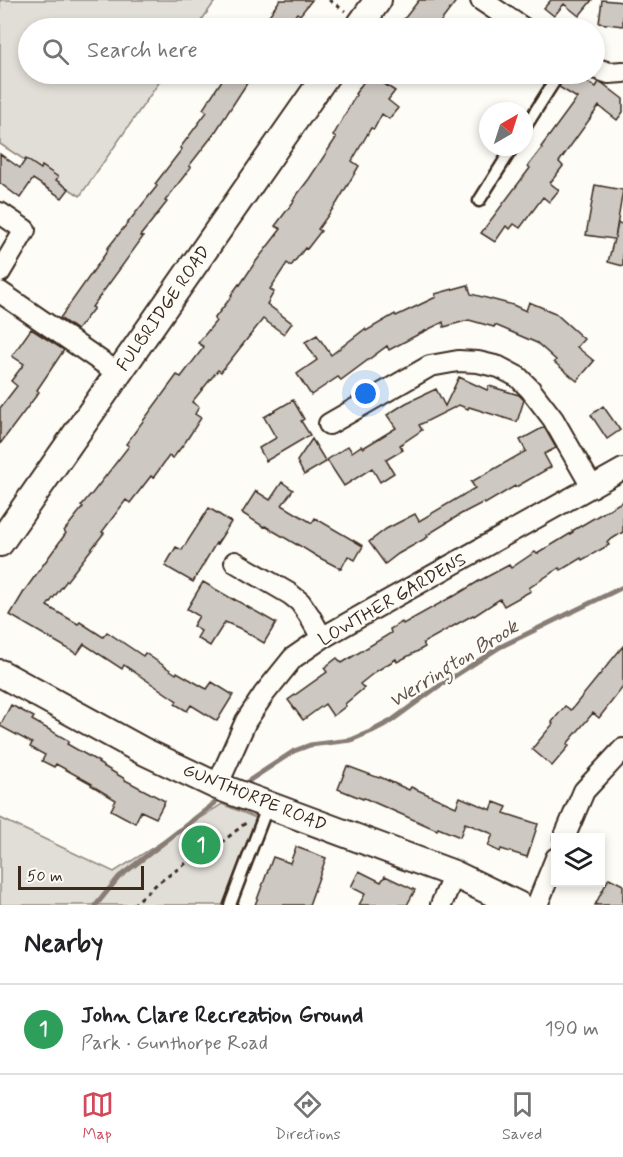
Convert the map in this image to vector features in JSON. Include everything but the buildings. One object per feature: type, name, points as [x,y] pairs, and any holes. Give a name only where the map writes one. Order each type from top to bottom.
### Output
[{"type":"street","points":[[365,18],[378,0]]},
{"type":"street","points":[[481,0],[508,18]]},
{"type":"street","points":[[605,72],[623,72]]},
{"type":"street","name":"FULBRIDGE ROAD","points":[[0,543],[320,84]]},
{"type":"street","points":[[0,213],[25,230],[0,272]]},
{"type":"street","points":[[0,292],[118,373]]},
{"type":"street","points":[[329,424],[430,366],[458,361],[478,362],[500,367],[518,377],[530,388],[553,419],[592,487]]},
{"type":"street","name":"LOWTHER GARDENS","points":[[218,786],[246,721],[293,658],[322,638],[623,470]]},
{"type":"street","points":[[235,562],[300,602],[322,638]]},
{"type":"street","name":"GUNTHORPE ROAD","points":[[0,673],[141,750],[218,786],[454,874],[518,905]]},
{"type":"street","points":[[566,833],[584,791],[623,749]]},
{"type":"street","points":[[537,905],[551,868]]},
{"type":"street","points":[[441,905],[454,874]]},
{"type":"lane","points":[[533,115],[553,84]]},
{"type":"lane","points":[[479,201],[507,156]]},
{"type":"lane","points":[[230,905],[266,813]]},
{"type":"path","points":[[133,905],[158,883],[220,843],[248,821],[251,815]]},
{"type":"shaded area","points":[[0,0],[216,0],[203,18],[18,18],[18,84],[158,84],[80,196],[0,144]]},
{"type":"shaded area","points":[[222,804],[256,818],[223,905],[0,905],[0,818],[114,872]]},
{"type":"waterway","name":"Werrington Brook","points":[[247,782],[294,751],[310,745],[351,740],[372,731],[391,721],[436,688],[500,647],[623,587]]},
{"type":"waterway","name":"Werrington Brook","points":[[96,905],[119,877],[215,803]]},
{"type":"place","name":"John Clare Recreation Ground","points":[[201,845]]}]
